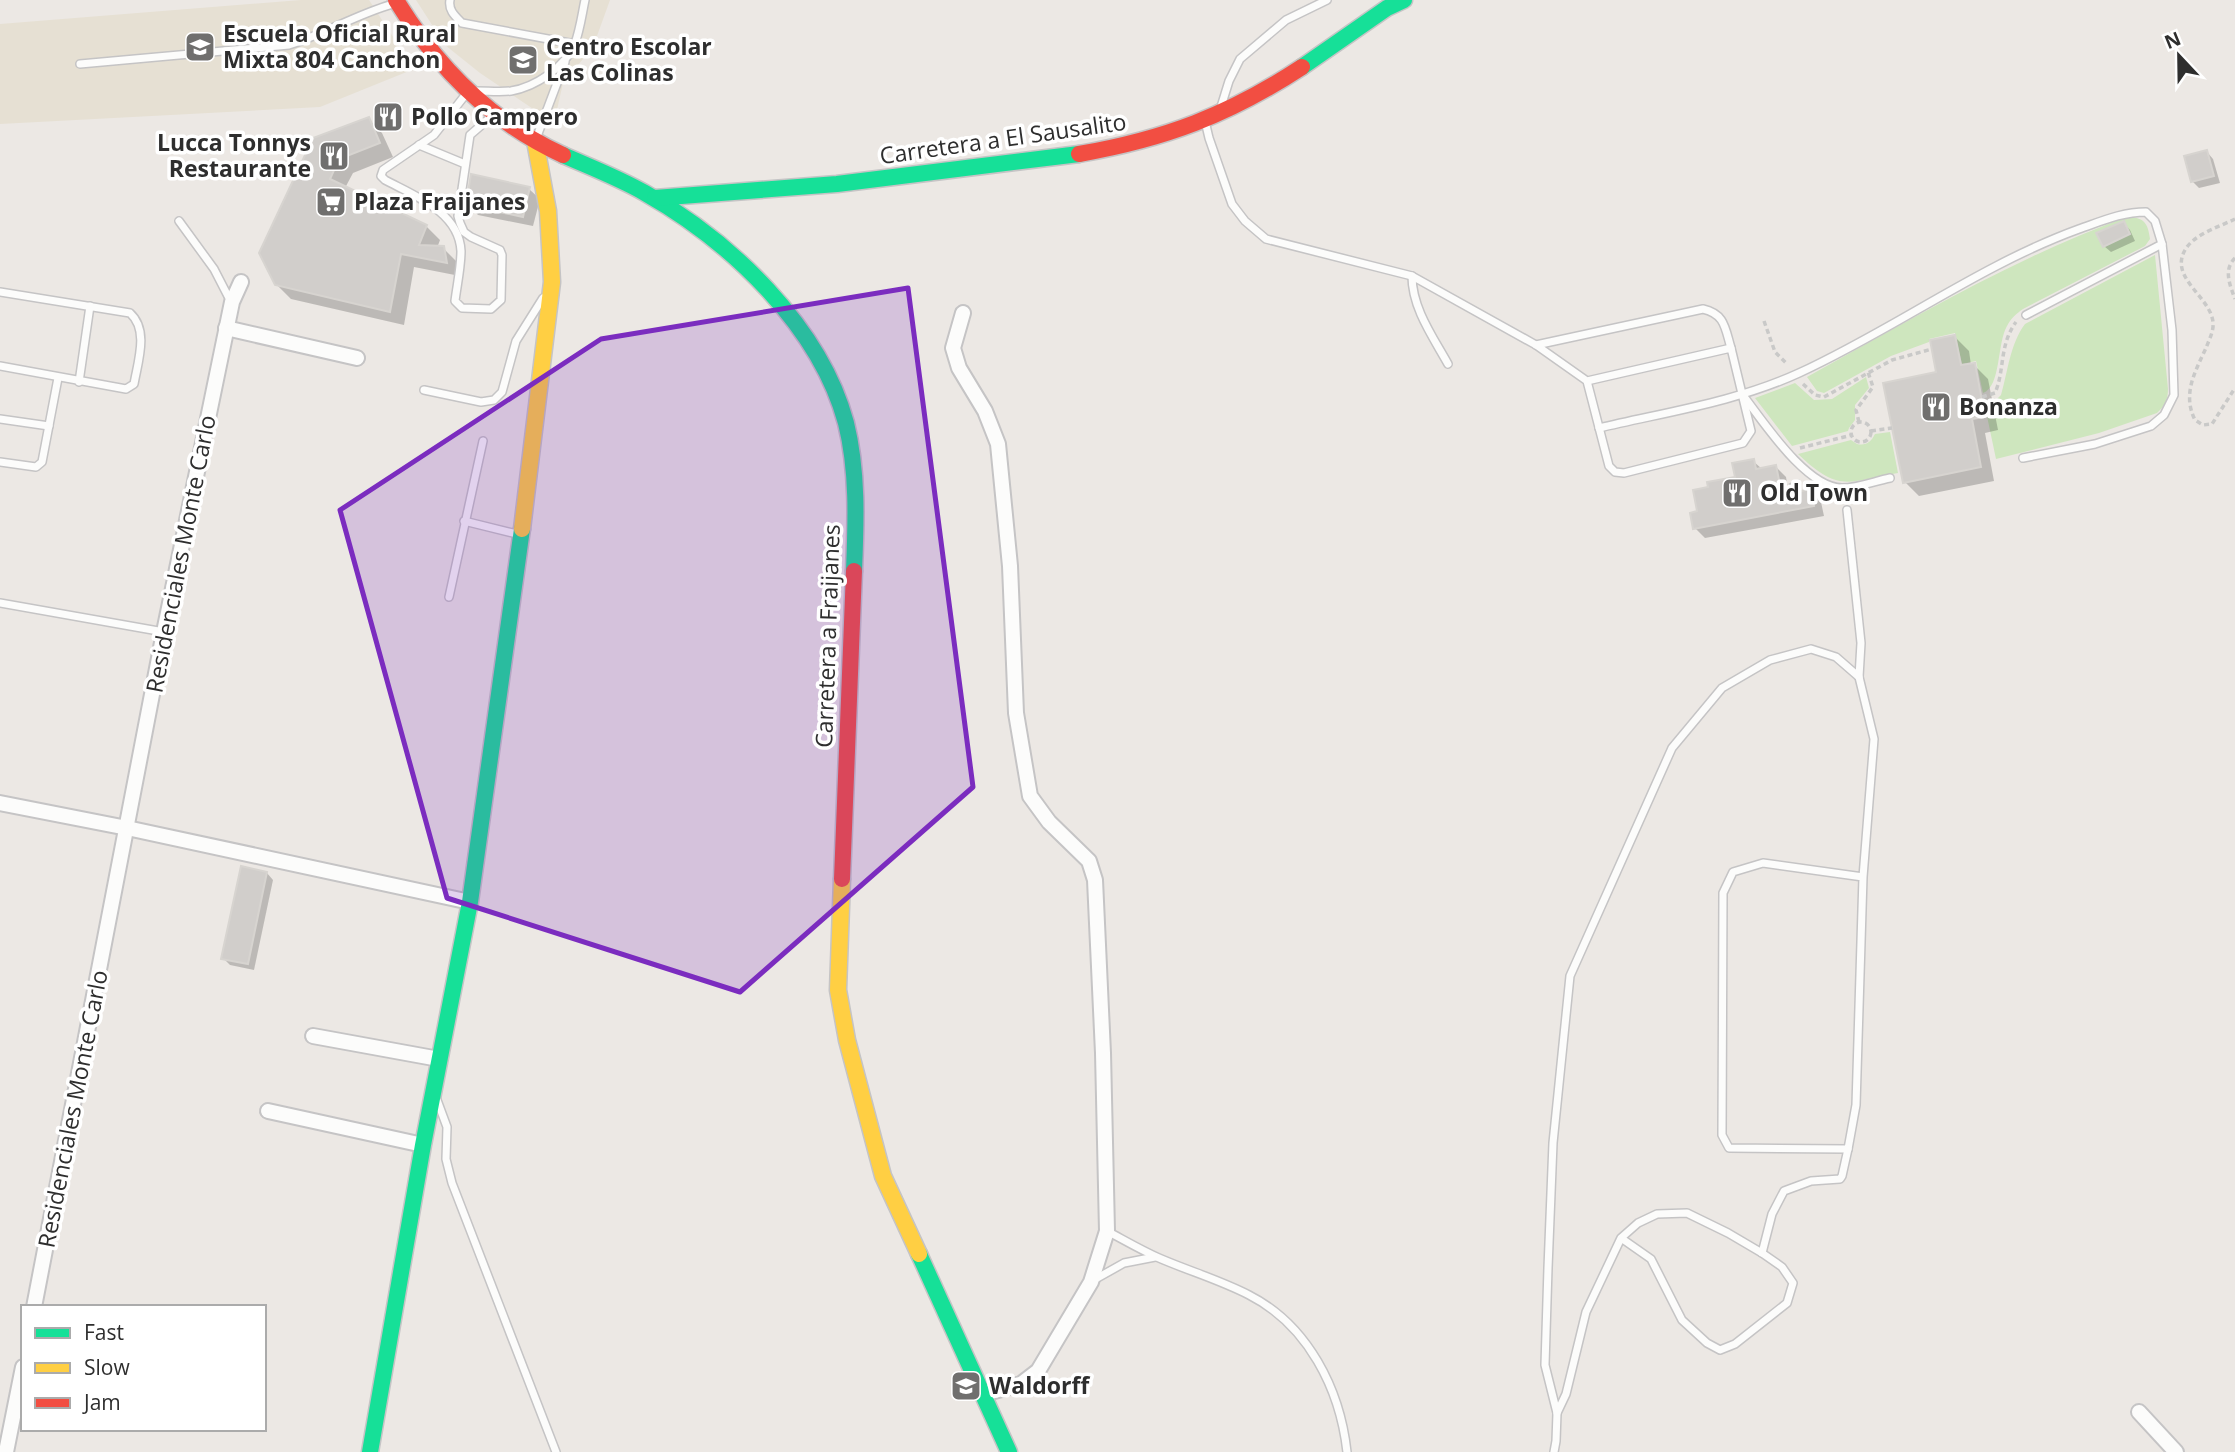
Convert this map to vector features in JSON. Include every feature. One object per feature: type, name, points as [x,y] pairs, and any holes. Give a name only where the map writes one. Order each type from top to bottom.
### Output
[{"type":"street","name":"Carretera a El Sausalito","points":[[655,198],[829,186],[1071,157],[1138,143],[1212,117],[1268,88],[1387,8],[1404,0]]},
{"type":"street","name":"Carretera a Fraijanes","points":[[397,1],[432,55],[468,92],[496,114],[535,141],[655,198],[723,248],[753,274],[796,323],[826,373],[842,412],[856,516],[838,990],[847,1040],[883,1176],[1009,1452]]},
{"type":"street","points":[[370,1452],[423,1144],[470,902],[521,535],[552,282],[548,211],[535,141]]},
{"type":"street","name":"Residenciales Monte Carlo","points":[[34,1305],[164,632],[226,328],[232,302],[241,282]]},
{"type":"street","points":[[963,313],[954,348],[959,368],[985,411],[998,444],[1010,566],[1016,713],[1030,796],[1049,822],[1089,861],[1095,880],[1107,1231],[1091,1282],[1038,1371],[1021,1384],[983,1394]]},
{"type":"street","points":[[226,328],[357,358]]},
{"type":"street","points":[[0,803],[470,902]]},
{"type":"street","points":[[313,1036],[439,1059]]},
{"type":"street","points":[[268,1111],[423,1144]]},
{"type":"street","points":[[6,1452],[21,1377]]},
{"type":"street","points":[[2138,1412],[2176,1452]]},
{"type":"lane","points":[[450,0],[449,6],[462,23],[575,44]]},
{"type":"lane","points":[[535,141],[575,44],[585,0]]},
{"type":"lane","points":[[1326,0],[1286,20],[1240,60],[1212,117],[1209,138],[1232,204],[1245,221],[1266,239],[1412,276],[1536,345],[1587,381],[1609,466],[1615,472],[1624,473],[1743,443],[1751,431],[1731,348],[1719,316],[1703,309],[1536,345]]},
{"type":"lane","points":[[80,64],[289,45],[307,40],[369,10],[397,1]]},
{"type":"lane","points":[[496,114],[470,135],[458,216],[464,232],[497,247],[502,255],[501,300],[491,309],[462,307],[455,301],[461,253],[454,227],[448,218],[428,204],[384,180],[383,170],[438,131],[468,92],[512,91],[539,80],[567,58]]},
{"type":"lane","points":[[419,145],[465,164]]},
{"type":"lane","points":[[1599,428],[1743,395],[1840,354],[1922,306],[2045,242],[2116,215],[2146,212],[2155,221],[2162,244],[2172,330],[2174,395],[2164,415],[2151,426],[2095,444],[2023,458]]},
{"type":"lane","points":[[179,221],[224,285],[232,302]]},
{"type":"lane","points":[[2026,315],[2162,244]]},
{"type":"lane","points":[[1412,276],[1412,288],[1422,317],[1448,364]]},
{"type":"lane","points":[[424,390],[481,402],[494,400],[502,392],[516,341],[552,282]]},
{"type":"lane","points":[[0,292],[130,313],[138,320],[142,330],[134,384],[126,389],[0,366]]},
{"type":"lane","points":[[79,382],[90,306]]},
{"type":"lane","points":[[1587,381],[1731,348]]},
{"type":"lane","points":[[0,462],[36,467],[42,462],[58,378]]},
{"type":"lane","points":[[1743,395],[1787,452],[1810,474],[1828,485],[1840,488],[1890,478]]},
{"type":"lane","points":[[0,419],[49,426]]},
{"type":"lane","points":[[449,597],[484,440]]},
{"type":"lane","points":[[1762,1253],[1772,1214],[1784,1191],[1811,1181],[1840,1180],[1842,1177],[1856,1105],[1863,877],[1874,738],[1859,677],[1861,643],[1847,510]]},
{"type":"lane","points":[[464,521],[521,535]]},
{"type":"lane","points":[[0,603],[164,632]]},
{"type":"lane","points":[[1554,1452],[1556,1413],[1545,1365],[1553,1143],[1570,976],[1672,748],[1722,688],[1770,660],[1811,649],[1836,657],[1859,677]]},
{"type":"lane","points":[[1848,1149],[1729,1148],[1722,1135],[1723,893],[1733,872],[1763,863],[1863,877]]},
{"type":"lane","points":[[434,1090],[447,1127],[446,1160],[452,1183],[556,1452]]},
{"type":"lane","points":[[1556,1413],[1566,1394],[1586,1312],[1621,1238],[1638,1223],[1657,1214],[1687,1213],[1728,1233],[1782,1268],[1793,1283],[1787,1303],[1735,1344],[1720,1350],[1707,1343],[1682,1320],[1651,1259],[1621,1238]]},
{"type":"lane","points":[[1107,1231],[1156,1257],[1250,1295],[1283,1319],[1311,1350],[1331,1385],[1344,1424],[1347,1452]]},
{"type":"lane","points":[[1091,1282],[1124,1263],[1156,1257]]},
{"type":"path","points":[[2235,219],[2205,233],[2185,248],[2182,257],[2185,277],[2208,305],[2214,326],[2191,380],[2189,398],[2195,420],[2203,425],[2212,424],[2235,388]]},
{"type":"path","points":[[2235,258],[2227,272],[2235,299]]},
{"type":"path","points":[[1982,397],[1994,393],[1998,386],[2004,346],[2014,324],[2026,315]]},
{"type":"path","points":[[1764,320],[1775,352],[1815,395],[1824,397],[1892,360],[1932,349]]},
{"type":"path","points":[[1859,422],[1856,410],[1873,387],[1867,372]]},
{"type":"path","points":[[1852,435],[1858,441],[1864,442],[1870,438],[1868,425],[1859,422]]},
{"type":"path","points":[[1852,435],[1854,426],[1859,422]]},
{"type":"path","points":[[1871,431],[1892,428]]},
{"type":"path","points":[[1787,452],[1852,435]]},
{"type":"path","points":[[1781,488],[1797,483],[1810,474]]},
{"type":"highlighted area","points":[[908,288],[973,787],[740,992],[447,898],[340,510],[601,339]]},
{"type":"shaded area","name":"Escuela Oficial Rural Mixta 804 Canchon","points":[[301,0],[369,0],[414,69],[320,107],[0,124],[0,24]]},
{"type":"shaded area","name":"Centro Escolar Las Colinas","points":[[416,0],[610,0],[593,47],[563,83],[554,123],[480,73],[445,45]]},
{"type":"green space","points":[[2127,217],[2137,218],[2146,225],[2150,239],[2145,246],[2016,314],[2004,334],[1993,382],[1983,393],[1976,361],[1962,364],[1955,333],[1929,339],[1929,342],[1891,356],[1824,393],[1817,391],[1807,377],[2004,270]]},
{"type":"green space","points":[[2155,255],[2168,389],[2162,408],[2157,413],[2099,433],[1996,459],[1984,402],[1997,399],[2001,395],[2013,349],[2025,324]]},
{"type":"green space","points":[[1866,377],[1869,388],[1855,405],[1855,420],[1848,431],[1792,446],[1755,398],[1795,383],[1814,400],[1832,399]]},
{"type":"green space","points":[[1890,432],[1898,473],[1844,482],[1824,475],[1798,454],[1851,440],[1857,444],[1866,444],[1875,434]]},
{"type":"building","name":"Plaza Fraijanes","points":[[369,117],[380,143],[339,159],[330,179],[427,225],[419,245],[444,246],[447,263],[401,254],[390,312],[275,285],[259,253],[313,138]]},
{"type":"building","points":[[2207,150],[2214,176],[2191,182],[2184,156]]},
{"type":"building","points":[[471,174],[530,187],[523,217],[466,205]]},
{"type":"building","points":[[2124,221],[2130,234],[2103,247],[2096,233]]},
{"type":"building","name":"Bonanza","points":[[1955,335],[1961,365],[1975,363],[1985,417],[1972,419],[1981,467],[1903,483],[1883,383],[1936,372],[1930,340]]},
{"type":"building","name":"Old Town","points":[[1754,459],[1756,469],[1776,465],[1782,495],[1811,489],[1814,506],[1693,529],[1690,513],[1697,511],[1693,490],[1708,487],[1707,482],[1735,477],[1732,463]]},
{"type":"building","points":[[241,866],[267,872],[248,964],[221,959]]},
{"type":"traffic: fast","points":[[1302,67],[1387,8],[1404,0]]},
{"type":"traffic: fast","points":[[655,198],[837,184],[1079,154]]},
{"type":"traffic: fast","points":[[563,155],[625,182],[677,213],[739,261],[793,320],[816,353],[833,387],[846,423],[854,478],[854,571]]},
{"type":"traffic: fast","points":[[370,1452],[423,1145],[470,902],[522,529]]},
{"type":"traffic: fast","points":[[919,1254],[1009,1452]]},
{"type":"traffic: slow","points":[[522,529],[552,282],[548,211],[535,141]]},
{"type":"traffic: slow","points":[[842,879],[838,990],[847,1040],[883,1176],[919,1254]]},
{"type":"traffic: jam","points":[[396,0],[429,48],[468,90],[512,126],[563,155]]},
{"type":"traffic: jam","points":[[1079,154],[1140,141],[1195,123],[1248,99],[1302,67]]},
{"type":"traffic: jam","points":[[842,879],[854,571]]},
{"type":"place","name":"Escuela Oficial Rural Mixta 804 Canchon","points":[[200,47]]},
{"type":"place","name":"Centro Escolar Las Colinas","points":[[523,60]]},
{"type":"place","name":"Pollo Campero","points":[[388,117]]},
{"type":"place","name":"Lucca Tonnys Restaurante","points":[[334,156]]},
{"type":"place","name":"Plaza Fraijanes","points":[[331,202]]},
{"type":"place","name":"Bonanza","points":[[1936,407]]},
{"type":"place","name":"Old Town","points":[[1737,493]]},
{"type":"place","name":"Waldorff","points":[[966,1386]]}]
